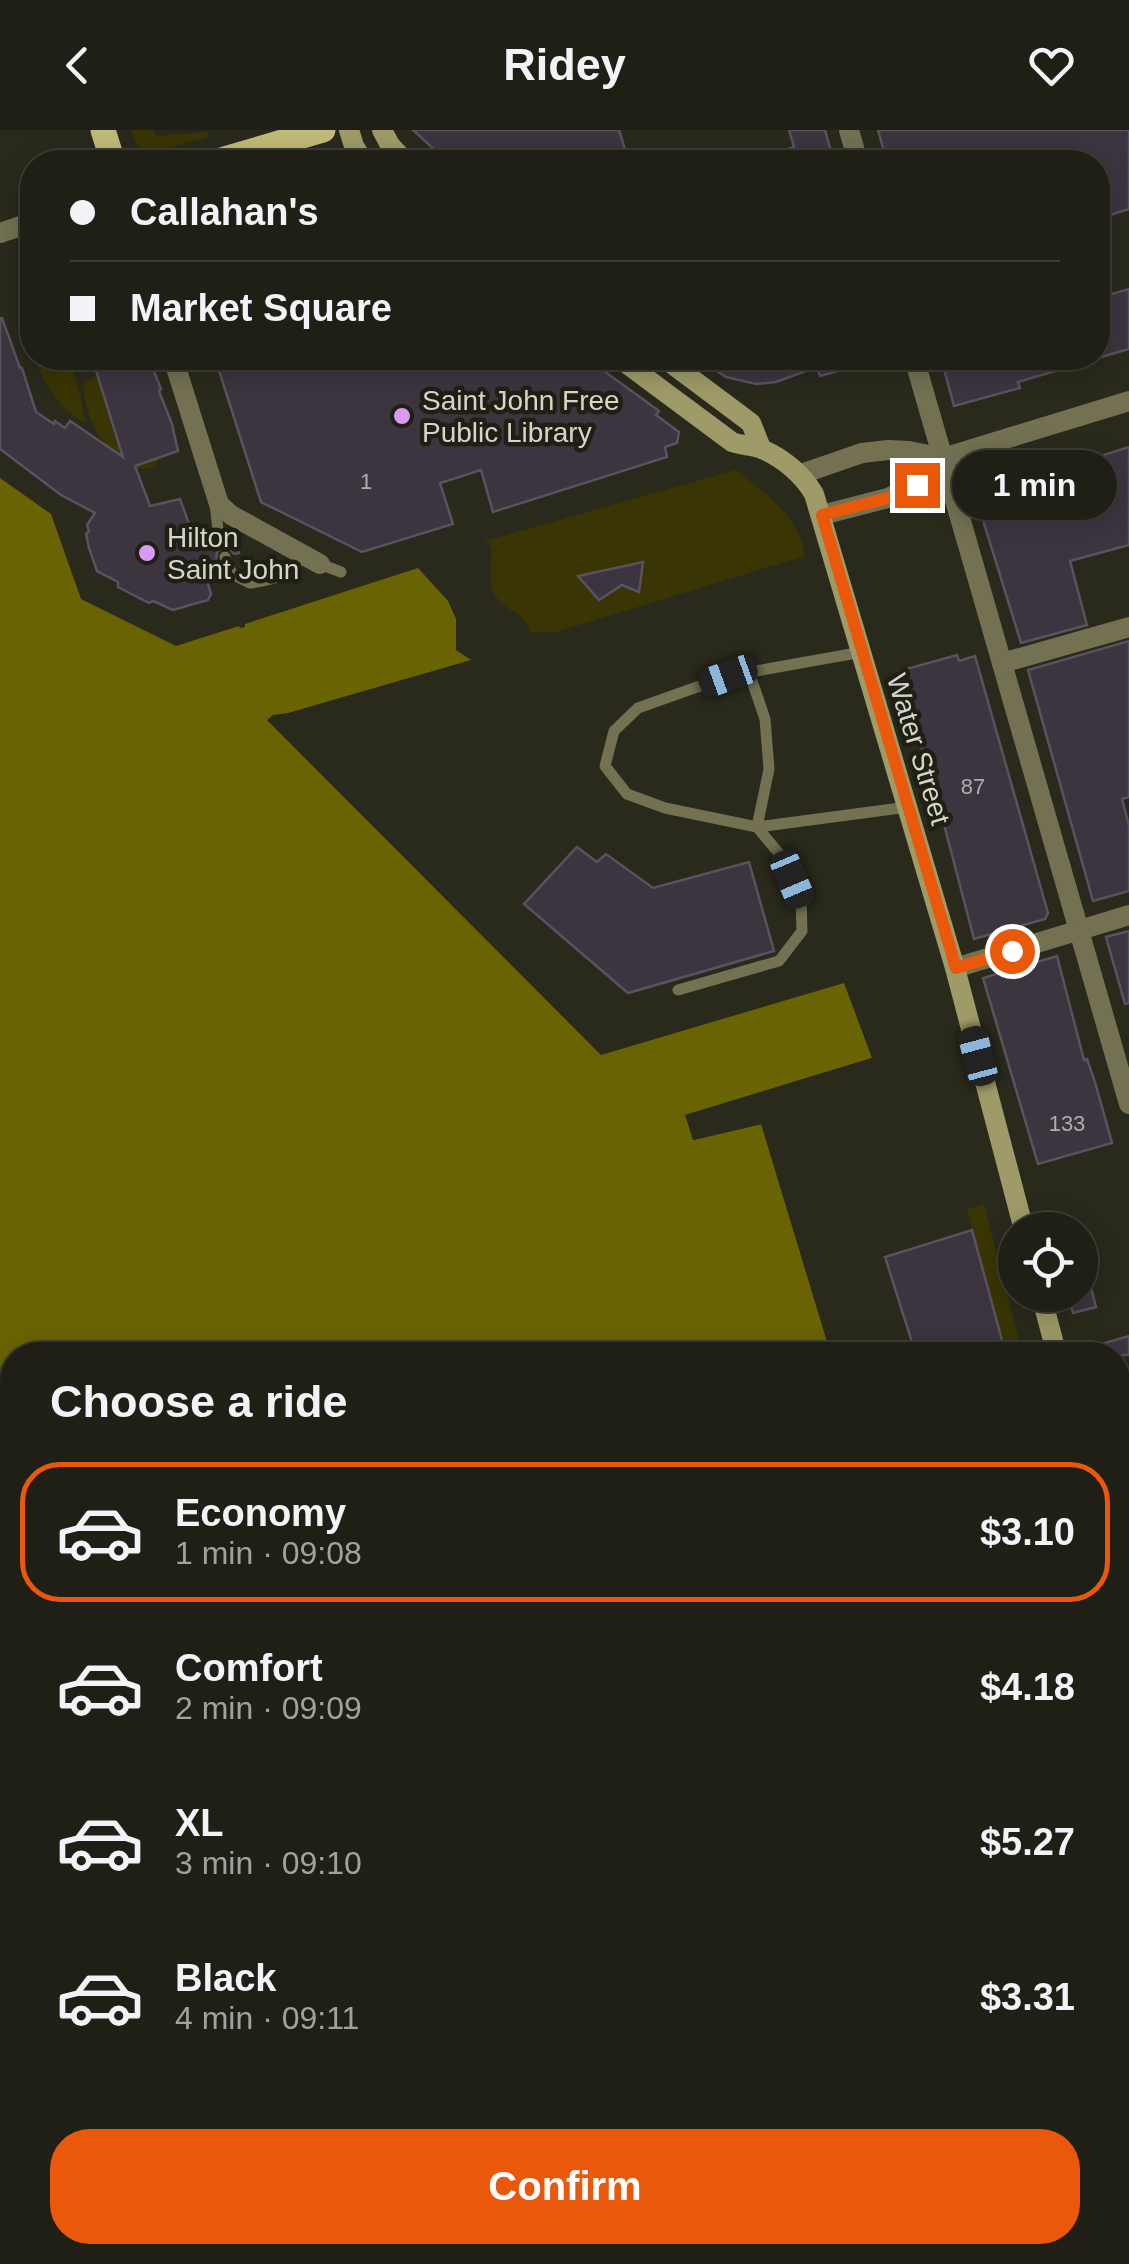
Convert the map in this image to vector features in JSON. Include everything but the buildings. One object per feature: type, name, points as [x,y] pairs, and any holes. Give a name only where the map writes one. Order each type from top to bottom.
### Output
[{"type":"main road","points":[[258,149],[284,130]]},
{"type":"main road","points":[[255,150],[323,130]]},
{"type":"main road","points":[[635,370],[732,442],[761,448],[801,474]]},
{"type":"main road","points":[[680,370],[751,424],[761,448]]},
{"type":"main road","name":"Water Street","points":[[801,474],[822,515],[956,968],[1019,1212]]},
{"type":"main road","points":[[1046,1312],[1054,1342]]},
{"type":"street","points":[[177,370],[214,494],[224,510],[311,560]]},
{"type":"street","points":[[917,370],[1129,1104]]},
{"type":"street","points":[[822,515],[888,498],[917,485],[943,458],[1129,402]]},
{"type":"street","points":[[801,474],[862,453],[888,450],[909,450],[943,458]]},
{"type":"street","points":[[1002,663],[1129,627]]},
{"type":"street","points":[[956,968],[1129,915]]},
{"type":"lane","points":[[214,494],[220,538]]},
{"type":"lane","points":[[225,557],[232,574],[250,582],[287,574],[311,560],[342,572]]},
{"type":"lane","points":[[862,652],[728,676],[638,708],[614,730],[605,766],[627,794],[665,808],[757,827],[908,806]]},
{"type":"lane","points":[[749,672],[765,719],[770,770],[757,827]]},
{"type":"lane","points":[[678,990],[779,960],[802,931],[801,900],[782,858],[757,827]]},
{"type":"shaded area","points":[[131,130],[154,130],[156,136],[209,134],[162,150],[138,146]]},
{"type":"shaded area","points":[[40,370],[71,370],[86,424],[54,396]]},
{"type":"shaded area","points":[[98,374],[114,428],[145,461],[160,458],[155,467],[132,470],[97,432],[83,383]]},
{"type":"shaded area","points":[[736,470],[789,518],[805,556],[556,632],[530,632],[523,619],[493,592],[491,547],[485,541]]},
{"type":"shaded area","points":[[0,478],[51,514],[81,599],[176,646],[245,627],[418,568],[448,601],[456,619],[456,650],[471,660],[273,715],[267,720],[601,1055],[844,983],[872,1058],[686,1115],[694,1140],[761,1124],[827,1342],[0,1342]]},
{"type":"shaded area","points":[[984,1204],[998,1258],[998,1312],[1012,1312],[1020,1342],[1003,1342],[967,1209]]},
{"type":"pier","points":[[872,1058],[872,1063],[692,1118],[696,1134],[760,1119],[766,1123],[693,1140],[685,1115]]},
{"type":"place","name":"Saint John Free Public Library","points":[[402,416]]},
{"type":"place","name":"Hilton Saint John","points":[[147,553]]},
{"type":"route","points":[[917,485],[888,498],[822,515],[956,968],[1012,951]]}]
